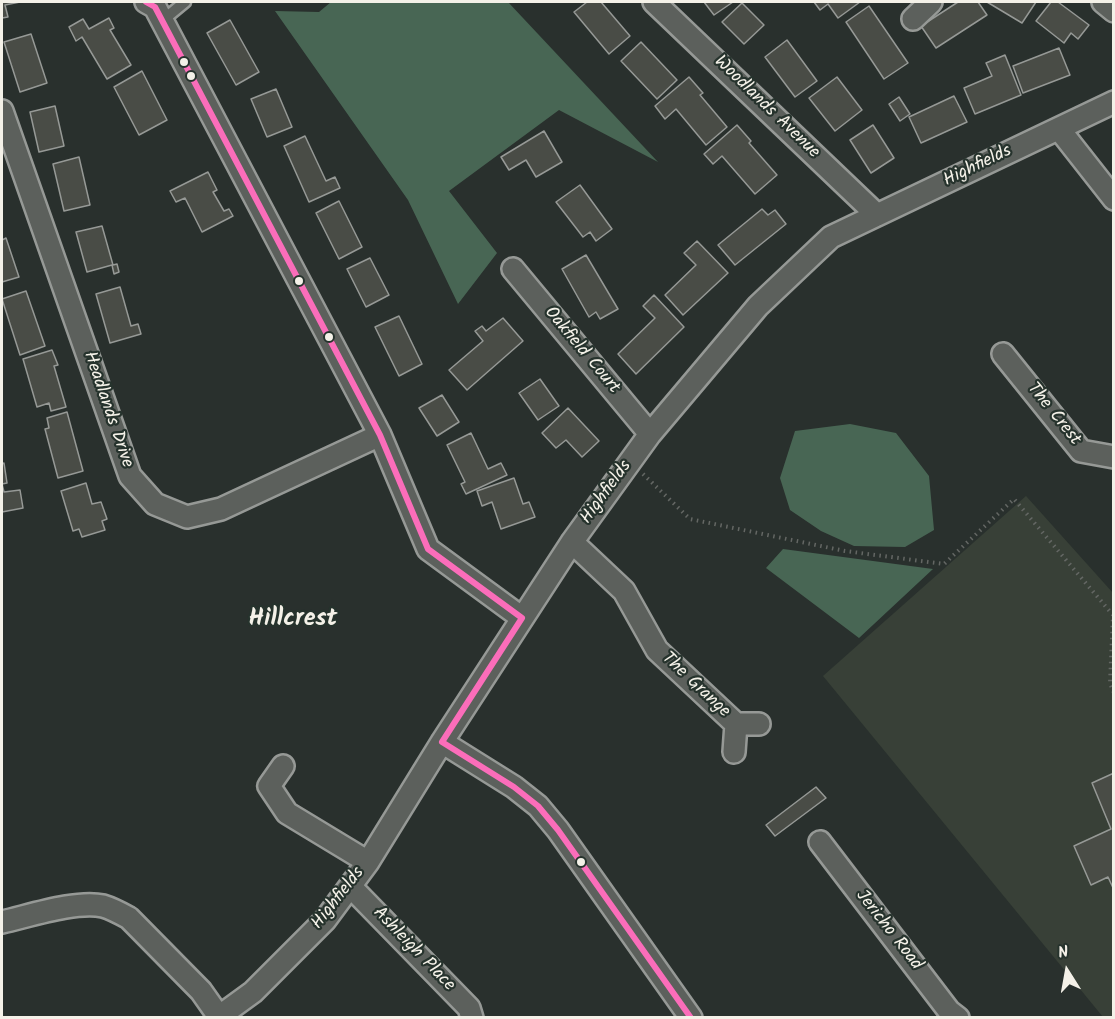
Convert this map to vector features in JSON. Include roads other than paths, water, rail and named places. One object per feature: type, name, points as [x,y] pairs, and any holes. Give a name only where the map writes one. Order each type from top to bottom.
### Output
[{"type":"street","points":[[146,2],[155,8],[380,435],[428,549],[522,618]]},
{"type":"street","name":"Woodlands Avenue","points":[[654,2],[877,215]]},
{"type":"street","points":[[913,19],[932,2]]},
{"type":"street","points":[[1103,2],[1113,10]]},
{"type":"street","name":"Highfields","points":[[220,1017],[253,992],[325,920],[368,862],[442,742],[572,542],[650,434],[758,306],[831,237],[1113,102]]},
{"type":"street","name":"Headlands Drive","points":[[2,111],[130,476],[156,504],[187,517],[221,509],[380,435]]},
{"type":"street","points":[[1059,129],[1113,200]]},
{"type":"street","name":"Oakfield Court","points":[[513,269],[650,434]]},
{"type":"street","name":"The Crest","points":[[1003,354],[1081,451],[1113,457]]},
{"type":"street","name":"The Grange","points":[[572,542],[624,591],[657,650],[736,724],[734,752]]},
{"type":"street","points":[[736,724],[759,724]]},
{"type":"street","points":[[442,742],[514,787],[538,806],[565,840],[691,1017]]},
{"type":"street","points":[[283,766],[269,786],[287,813],[368,862]]},
{"type":"street","name":"Jericho Road","points":[[820,842],[949,1015]]},
{"type":"street","name":"Ashleigh Place","points":[[350,886],[469,1008],[472,1017]]},
{"type":"street","points":[[2,922],[80,905],[103,906],[116,910],[129,918],[201,991],[220,1017]]},
{"type":"lane","points":[[162,21],[185,2]]},
{"type":"district","name":"Hillcrest","points":[[293,621]]}]
